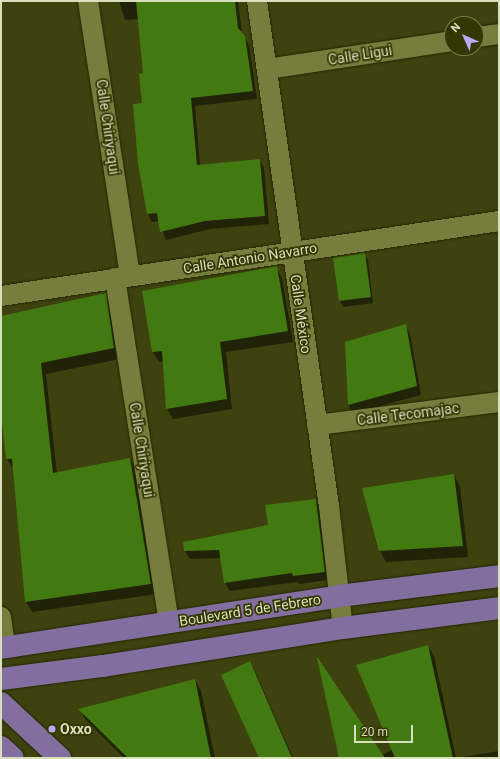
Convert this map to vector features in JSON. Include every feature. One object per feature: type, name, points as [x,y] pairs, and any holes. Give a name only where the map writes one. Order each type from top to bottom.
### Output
[{"type":"main road","name":"Boulevard 5 de Febrero","points":[[3,647],[339,596],[499,576]]},
{"type":"main road","points":[[1,680],[343,628],[499,608]]},
{"type":"main road","points":[[1,703],[60,758]]},
{"type":"main road","points":[[1,747],[12,758]]},
{"type":"street","name":"Calle Chiriyaqui","points":[[88,1],[122,277],[169,623]]},
{"type":"street","name":"Calle México","points":[[256,1],[267,69],[317,426],[330,506],[343,628]]},
{"type":"street","points":[[484,36],[499,34]]},
{"type":"street","name":"Calle Ligui","points":[[267,69],[444,42]]},
{"type":"street","name":"Calle Antonio Navarro","points":[[1,296],[499,221]]},
{"type":"street","name":"Calle Tecomajac","points":[[317,426],[499,402]]},
{"type":"street","points":[[1,617],[3,647]]},
{"type":"building","points":[[136,1],[235,1],[238,28],[245,36],[253,91],[191,98],[197,165],[260,159],[265,216],[205,221],[160,232],[157,213],[147,214],[138,164],[133,104],[142,103],[139,74],[143,73]]},
{"type":"building","points":[[365,253],[371,297],[339,301],[333,258]]},
{"type":"building","points":[[277,266],[288,331],[220,342],[227,399],[166,409],[162,351],[152,352],[142,291]]},
{"type":"building","points":[[106,293],[114,348],[41,363],[53,473],[130,458],[151,584],[25,602],[12,459],[6,459],[1,412],[1,316]]},
{"type":"building","points":[[406,324],[417,386],[348,405],[345,342]]},
{"type":"building","points":[[454,474],[463,546],[379,551],[362,488]]},
{"type":"building","points":[[316,499],[325,572],[293,576],[292,573],[224,583],[219,550],[184,551],[183,542],[268,525],[265,505]]},
{"type":"building","points":[[428,645],[453,758],[395,758],[356,665]]},
{"type":"building","points":[[318,658],[385,758],[339,758]]},
{"type":"building","points":[[250,661],[292,758],[259,758],[221,675]]},
{"type":"building","points":[[195,679],[211,758],[128,758],[78,709]]},
{"type":"place","name":"Oxxo","points":[[52,729]]}]
